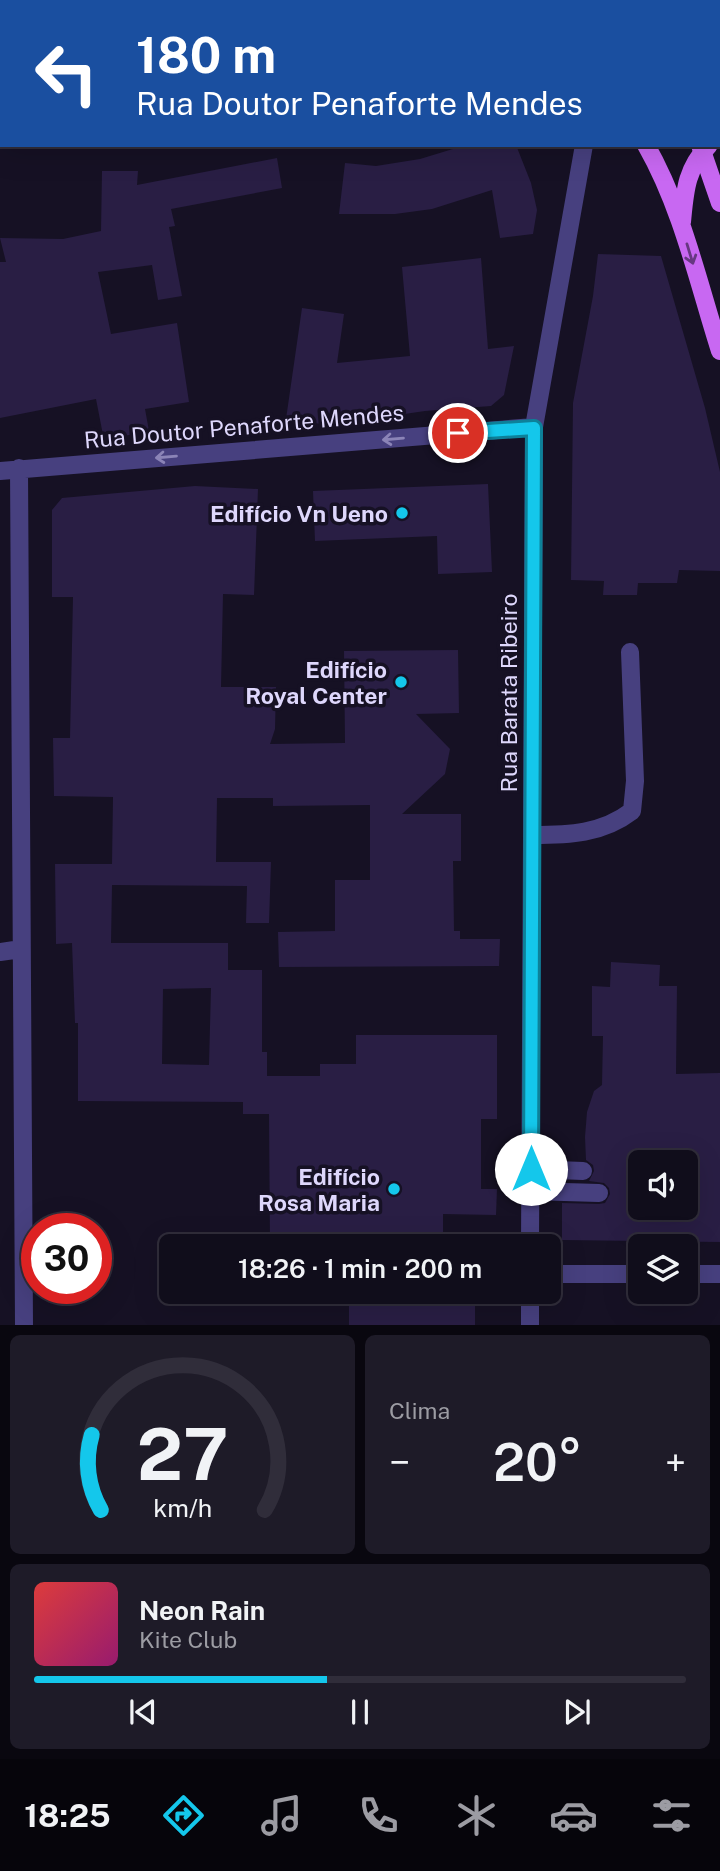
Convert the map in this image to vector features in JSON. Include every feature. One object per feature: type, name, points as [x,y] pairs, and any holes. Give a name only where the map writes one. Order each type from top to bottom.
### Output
[{"type":"main road","points":[[647,147],[660,172],[681,227],[720,351]]},
{"type":"main road","points":[[701,147],[720,203]]},
{"type":"main road","points":[[681,227],[685,188],[695,160],[707,147]]},
{"type":"street","name":"Rua Barata Ribeiro","points":[[530,1234],[534,428],[584,147]]},
{"type":"street","name":"Rua Doutor Penaforte Mendes","points":[[0,471],[534,428]]},
{"type":"street","points":[[19,468],[23,1325]]},
{"type":"street","points":[[532,835],[592,832],[617,822],[632,811],[635,782],[629,652]]},
{"type":"street","points":[[0,952],[21,949]]},
{"type":"street","points":[[531,1169],[583,1171]]},
{"type":"street","points":[[530,1191],[599,1193]]},
{"type":"street","points":[[561,1274],[628,1274]]},
{"type":"street","points":[[698,1274],[720,1274]]},
{"type":"street","points":[[530,1304],[530,1325]]},
{"type":"building","points":[[459,147],[517,147],[531,183],[537,210],[533,234],[500,238],[492,190],[432,209],[395,214],[339,214],[345,163],[376,166],[420,159]]},
{"type":"building","points":[[277,158],[282,188],[171,209],[175,226],[169,227],[182,296],[158,300],[152,265],[98,272],[111,334],[177,323],[189,402],[145,409],[149,431],[104,440],[96,399],[0,418],[0,262],[6,262],[0,238],[63,239],[101,231],[102,171],[138,171],[137,185]]},
{"type":"building","points":[[598,254],[661,256],[705,408],[720,472],[720,571],[679,570],[677,583],[638,583],[637,595],[603,595],[604,581],[571,580],[573,403]]},
{"type":"building","points":[[481,258],[488,349],[514,346],[504,395],[491,406],[425,411],[329,425],[286,419],[302,308],[344,314],[337,363],[410,356],[402,267]]},
{"type":"building","name":"Edifício Vn Ueno","points":[[488,484],[492,572],[438,574],[437,536],[315,541],[313,491]]},
{"type":"building","points":[[195,486],[258,489],[254,595],[223,594],[221,687],[276,687],[275,729],[270,744],[345,743],[344,651],[458,650],[459,713],[416,714],[450,749],[445,774],[402,814],[461,814],[461,861],[453,861],[454,931],[460,931],[460,939],[500,939],[499,966],[279,967],[278,932],[335,931],[335,880],[370,880],[370,805],[273,806],[273,798],[217,798],[216,862],[271,862],[269,923],[246,923],[247,886],[112,885],[111,943],[228,943],[228,970],[262,970],[262,1052],[267,1052],[267,1076],[320,1076],[320,1064],[356,1064],[356,1035],[497,1035],[497,1119],[481,1119],[481,1189],[497,1189],[496,1215],[443,1214],[443,1234],[270,1234],[269,1114],[243,1114],[243,1102],[78,1101],[78,1023],[75,1023],[72,943],[56,944],[55,864],[112,864],[113,797],[54,796],[53,738],[70,738],[73,597],[52,597],[52,510],[62,498]],"holes":[[[211,988],[209,1065],[162,1064],[163,989]]]},
{"type":"building","points":[[611,962],[660,965],[659,986],[677,986],[676,1074],[720,1073],[720,1242],[698,1242],[698,1234],[628,1234],[628,1241],[562,1240],[562,1203],[605,1203],[610,1194],[604,1183],[589,1181],[594,1171],[593,1165],[586,1160],[587,1112],[594,1091],[602,1085],[603,1036],[592,1036],[592,986],[610,987]]},
{"type":"building","points":[[349,1304],[475,1304],[475,1325],[349,1325]]},
{"type":"place","name":"Edifício Vn Ueno","points":[[402,513]]},
{"type":"place","name":"Edifício Royal Center","points":[[401,682]]},
{"type":"place","name":"Edifício Rosa Maria","points":[[394,1189]]},
{"type":"route","points":[[458,433],[534,428],[531,1169]]}]
